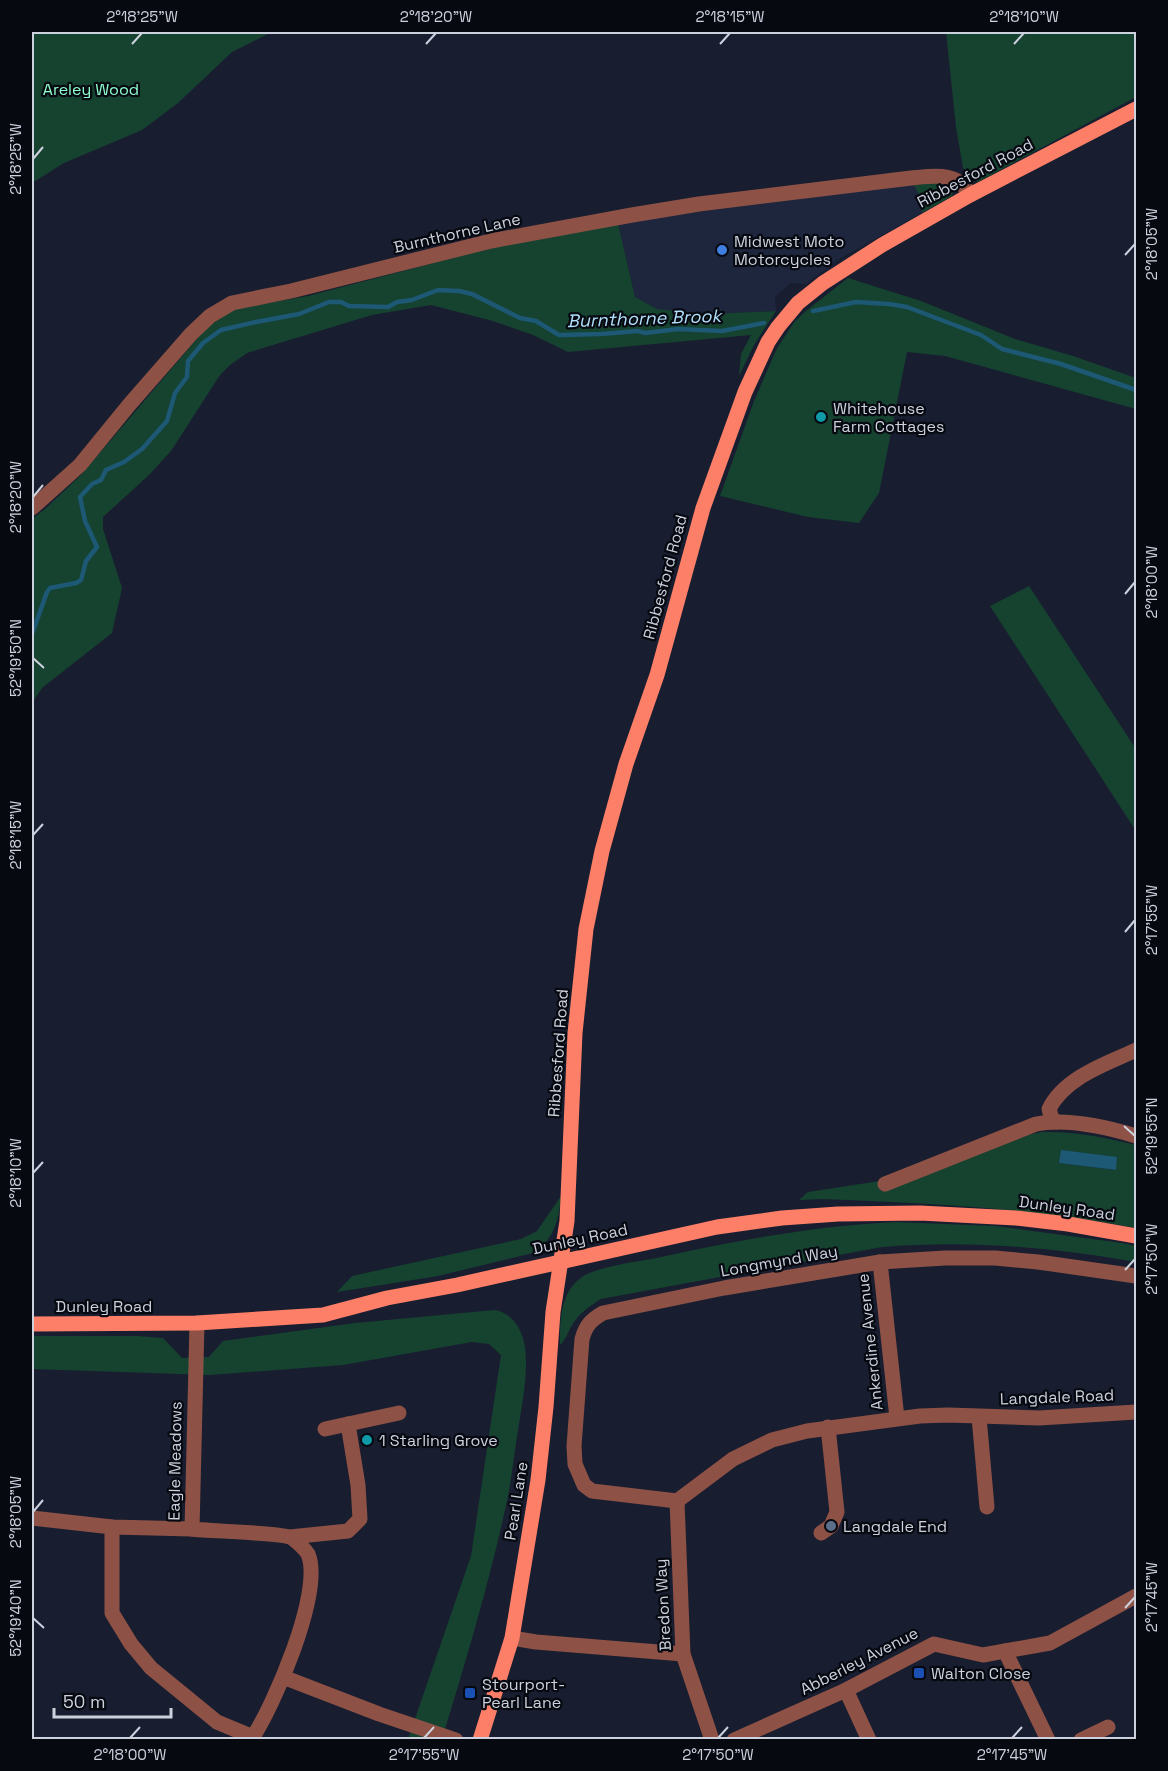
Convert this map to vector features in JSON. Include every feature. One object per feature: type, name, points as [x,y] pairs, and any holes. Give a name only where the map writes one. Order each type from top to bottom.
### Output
[{"type":"main road","name":"Ribbesford Road","points":[[560,1262],[567,1221],[575,1033],[586,929],[602,851],[626,764],[657,675],[703,508],[746,392],[768,342],[798,303],[851,263],[970,195],[1137,109]]},
{"type":"main road","name":"Dunley Road","points":[[32,1324],[197,1323],[323,1315],[387,1298],[717,1227],[782,1218],[838,1214],[920,1213],[1016,1218],[1137,1236]]},
{"type":"main road","name":"Pearl Lane","points":[[480,1740],[512,1638],[538,1480],[553,1312],[560,1262]]},
{"type":"street","name":"Burnthorne Lane","points":[[32,508],[80,465],[191,334],[210,316],[232,303],[303,289],[491,241],[699,204],[940,176],[956,179],[970,195]]},
{"type":"street","points":[[1057,1122],[1052,1119],[1049,1109],[1070,1084],[1137,1050]]},
{"type":"street","points":[[885,1184],[1036,1124],[1057,1122],[1137,1136]]},
{"type":"street","name":"Longmynd Way","points":[[676,1501],[592,1491],[584,1485],[579,1476],[575,1464],[574,1446],[582,1339],[586,1326],[592,1319],[614,1309],[880,1262],[995,1258],[1137,1276]]},
{"type":"street","name":"Ankerdine Avenue","points":[[880,1262],[897,1418]]},
{"type":"street","name":"Eagle Meadows","points":[[197,1323],[194,1358],[192,1529],[290,1537],[348,1531],[360,1519],[358,1485],[348,1425]]},
{"type":"street","name":"Langdale Road","points":[[676,1501],[733,1459],[772,1440],[828,1426],[948,1415],[1039,1418],[1137,1412]]},
{"type":"street","points":[[325,1429],[399,1413]]},
{"type":"street","name":"Langdale Road","points":[[979,1417],[987,1506]]},
{"type":"street","points":[[821,1533],[831,1526],[837,1512],[828,1426]]},
{"type":"street","name":"Bredon Way","points":[[676,1501],[683,1654],[712,1740]]},
{"type":"street","points":[[32,1518],[112,1527],[192,1529]]},
{"type":"street","points":[[112,1527],[112,1612],[131,1644],[151,1668],[217,1722],[252,1738],[283,1677],[306,1609],[311,1566],[307,1552],[290,1537]]},
{"type":"street","name":"Abberley Avenue","points":[[734,1740],[846,1690],[934,1644],[983,1655],[1050,1643],[1137,1596]]},
{"type":"street","points":[[512,1638],[683,1654]]},
{"type":"street","points":[[1005,1651],[1048,1740]]},
{"type":"street","points":[[283,1677],[379,1714],[456,1740]]},
{"type":"street","points":[[846,1690],[868,1740]]},
{"type":"street","points":[[1081,1740],[1108,1727]]},
{"type":"shaded area","points":[[913,184],[922,200],[922,213],[839,259],[806,284],[791,283],[775,297],[776,311],[709,314],[657,310],[635,297],[618,223]]},
{"type":"shaded area","points":[[1061,1150],[1117,1157],[1116,1170],[1059,1163]]},
{"type":"green space","name":"Areley Wood","points":[[32,32],[272,32],[232,52],[178,103],[142,130],[64,163],[32,183]]},
{"type":"green space","points":[[946,32],[1136,32],[1136,97],[978,182],[963,168],[956,127]]},
{"type":"green space","points":[[938,183],[951,187],[952,196],[922,213],[922,200],[913,184]]},
{"type":"green space","points":[[618,223],[635,297],[657,309],[709,314],[776,311],[754,345],[739,376],[741,354],[751,335],[568,352],[533,335],[493,321],[431,305],[372,315],[247,353],[220,375],[171,451],[149,475],[103,517],[103,529],[122,588],[112,633],[42,688],[32,703],[32,519],[82,474],[207,327],[234,309],[308,296],[502,245]]},
{"type":"green space","points":[[848,278],[921,301],[1015,339],[1136,378],[1136,409],[945,356],[907,352],[879,493],[859,523],[808,517],[720,496],[754,401],[777,348],[795,321]]},
{"type":"green space","points":[[1029,586],[1136,749],[1136,831],[990,606]]},
{"type":"green space","points":[[1041,1132],[1065,1132],[1136,1145],[1136,1228],[980,1207],[822,1199],[799,1200],[808,1192],[880,1181]],"holes":[[[1117,1157],[1115,1170],[1060,1163]]]},
{"type":"green space","points":[[561,1196],[559,1213],[551,1236],[533,1253],[438,1276],[337,1292],[352,1276],[521,1239],[537,1231]]},
{"type":"green space","points":[[896,1222],[995,1226],[1122,1243],[1136,1246],[1136,1262],[1073,1252],[1010,1246],[946,1244],[882,1247],[601,1299],[577,1318],[560,1345],[561,1315],[566,1297],[577,1281],[591,1272],[773,1235]]},
{"type":"green space","points":[[495,1310],[510,1317],[522,1336],[526,1353],[524,1390],[509,1492],[498,1539],[476,1625],[442,1739],[408,1739],[471,1556],[501,1355],[489,1344],[472,1342],[343,1365],[209,1375],[32,1369],[32,1336],[163,1338],[182,1358],[209,1357],[223,1341],[355,1323]]},
{"type":"waterway","name":"Burnthorne Brook","points":[[32,634],[47,592],[50,588],[81,580],[86,561],[97,547],[85,521],[80,497],[92,484],[101,480],[106,470],[124,462],[142,449],[167,421],[175,393],[187,377],[188,361],[203,343],[221,330],[299,314],[329,302],[341,302],[349,306],[388,307],[397,302],[412,300],[438,290],[472,294],[520,318],[536,321],[559,335],[638,331],[645,333],[678,329],[722,331],[764,323]]},
{"type":"waterway","name":"Burnthorne Brook","points":[[813,311],[856,302],[907,307],[981,335],[1002,349],[1061,364],[1136,390]]},
{"type":"place","name":"Midwest Moto Motorcycles","points":[[722,250]]},
{"type":"place","name":"Whitehouse Farm Cottages","points":[[821,417]]},
{"type":"place","name":"1 Starling Grove","points":[[367,1440]]},
{"type":"place","name":"Langdale End","points":[[831,1526]]},
{"type":"place","name":"Walton Close","points":[[919,1673]]},
{"type":"place","name":"Stourport- Pearl Lane","points":[[470,1693]]}]
